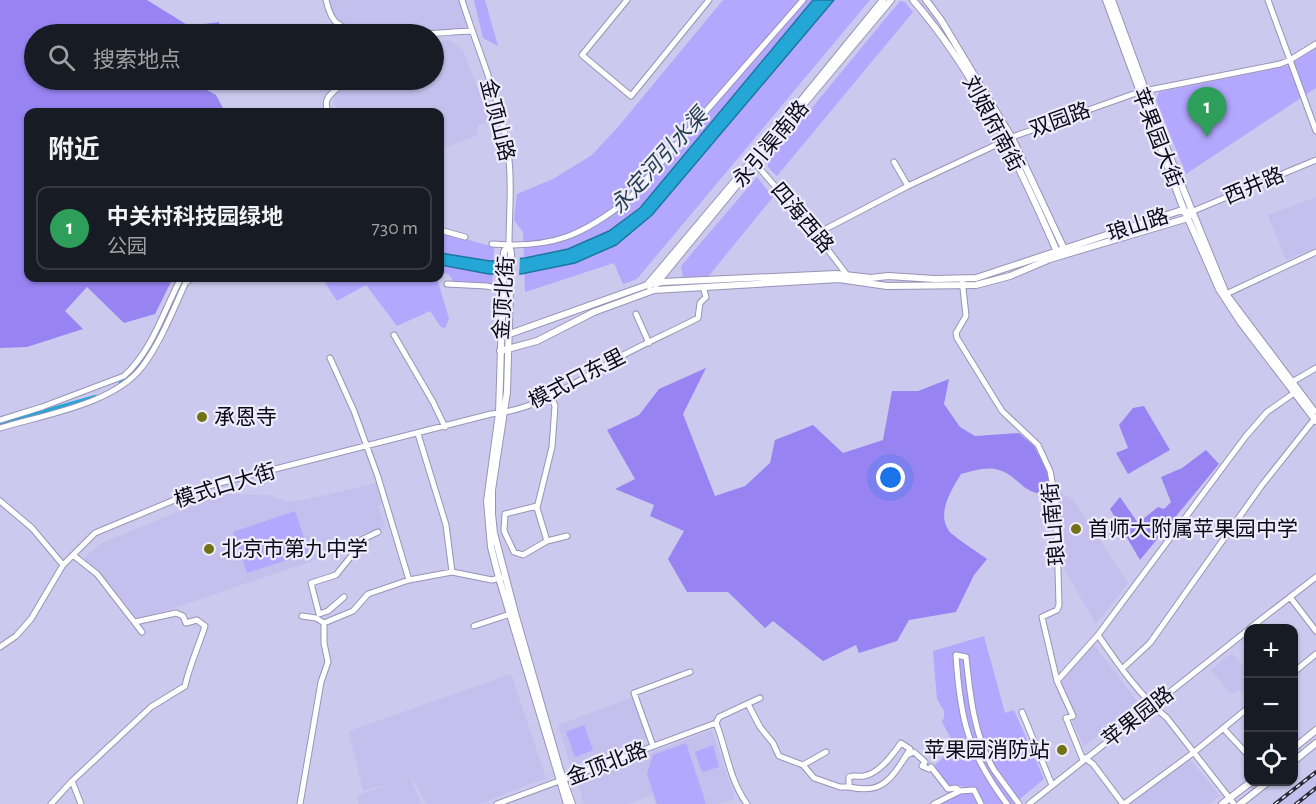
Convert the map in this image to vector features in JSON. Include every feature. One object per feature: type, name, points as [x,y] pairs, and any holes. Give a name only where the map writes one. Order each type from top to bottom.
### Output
[{"type":"main road","name":"永引渠南路","points":[[504,337],[647,285],[755,157],[882,0]]},
{"type":"main road","name":"永引渠南路","points":[[655,287],[891,0]]},
{"type":"main road","name":"刘娘府南街","points":[[913,0],[938,28],[951,48],[1005,141],[1061,253]]},
{"type":"main road","name":"刘娘府南街","points":[[926,0],[954,40],[1012,138],[1061,253]]},
{"type":"main road","name":"苹果园大街","points":[[1106,0],[1188,214],[1224,294],[1241,323],[1316,418]]},
{"type":"main road","name":"苹果园大街","points":[[1112,0],[1142,92]]},
{"type":"main road","name":"琅山路","points":[[655,287],[703,287],[839,279],[887,286],[962,282],[1188,214]]},
{"type":"main road","name":"金顶北街","points":[[509,244],[505,284],[502,413],[487,501],[491,547],[502,577],[561,781]]},
{"type":"main road","name":"琅山路","points":[[655,287],[847,275],[962,282]]},
{"type":"main road","points":[[647,285],[655,287]]},
{"type":"main road","points":[[504,351],[550,335],[594,312],[655,287]]},
{"type":"main road","name":"苹果园大街","points":[[1224,294],[1292,382],[1297,392]]},
{"type":"main road","name":"金顶北街","points":[[502,577],[510,614],[561,781]]},
{"type":"main road","points":[[1298,744],[1316,730]]},
{"type":"main road","points":[[1298,757],[1316,743]]},
{"type":"main road","points":[[561,781],[567,804]]},
{"type":"main road","points":[[561,781],[572,804]]},
{"type":"main road","points":[[1222,804],[1231,801],[1247,786]]},
{"type":"main road","points":[[1240,804],[1263,786]]},
{"type":"street","points":[[326,0],[330,15],[339,24]]},
{"type":"street","name":"金顶山路","points":[[462,0],[501,117],[509,159],[509,244]]},
{"type":"street","points":[[627,0],[582,55],[632,96],[709,0]]},
{"type":"street","points":[[492,244],[550,243],[574,236],[606,218],[630,198],[803,0]]},
{"type":"street","points":[[1268,0],[1316,131]]},
{"type":"street","points":[[444,32],[472,31]]},
{"type":"street","name":"双园路","points":[[816,234],[908,186],[1012,138],[1142,92],[1280,64],[1316,44]]},
{"type":"street","points":[[327,108],[327,98],[336,90]]},
{"type":"street","name":"西井路","points":[[1188,214],[1316,160]]},
{"type":"street","points":[[894,162],[908,186]]},
{"type":"street","name":"四海西路","points":[[755,163],[816,234],[847,275]]},
{"type":"street","points":[[444,231],[465,237]]},
{"type":"street","points":[[1224,294],[1316,252]]},
{"type":"street","points":[[0,420],[124,376],[134,367],[146,349],[179,282]]},
{"type":"street","points":[[0,428],[101,398],[121,386],[141,368],[161,334],[186,282]]},
{"type":"street","name":"琅山南街","points":[[962,282],[966,316],[956,333],[957,338],[1002,411],[1038,445],[1053,483],[1056,503],[1059,605],[1057,610],[1042,617],[1057,681],[1073,716],[1066,718],[1084,759]]},
{"type":"street","points":[[447,285],[505,284]]},
{"type":"street","name":"模式口东里","points":[[502,413],[518,410],[550,396],[699,318],[700,303],[706,297],[703,287]]},
{"type":"street","points":[[636,314],[649,343]]},
{"type":"street","points":[[394,335],[445,427]]},
{"type":"street","points":[[330,358],[354,411],[367,447],[409,580]]},
{"type":"street","points":[[1292,382],[1316,368]]},
{"type":"street","points":[[1057,681],[1098,635],[1246,435],[1267,412],[1297,392]]},
{"type":"street","points":[[548,541],[537,506],[552,447],[555,406],[550,396]]},
{"type":"street","name":"模式口大街","points":[[0,647],[16,636],[31,619],[63,565],[95,532],[208,486],[502,413]]},
{"type":"street","points":[[1122,669],[1149,643],[1262,485],[1316,418]]},
{"type":"street","points":[[418,434],[446,525],[452,573]]},
{"type":"street","points":[[0,501],[32,528],[63,565]]},
{"type":"street","points":[[537,506],[505,514],[504,531],[514,552],[522,555],[548,541],[567,536]]},
{"type":"street","points":[[329,549],[359,541],[378,532]]},
{"type":"street","points":[[346,614],[342,598],[328,611],[318,614],[311,583],[336,575],[357,549],[359,541]]},
{"type":"street","points":[[73,555],[97,574],[142,632]]},
{"type":"street","points":[[324,623],[353,611],[368,594],[409,580],[452,573],[492,580],[502,577]]},
{"type":"street","name":"苹果园路","points":[[1255,624],[1316,578]]},
{"type":"street","points":[[1290,597],[1316,631]]},
{"type":"street","points":[[51,804],[72,781],[151,707],[186,686],[188,671],[195,660],[205,626],[197,620],[186,622],[183,616],[176,613],[135,622]]},
{"type":"street","points":[[474,627],[510,614]]},
{"type":"street","points":[[302,616],[316,618],[324,623]]},
{"type":"street","points":[[300,804],[321,682],[328,662],[324,644],[324,623]]},
{"type":"street","name":"苹果园路","points":[[1029,804],[1244,633]]},
{"type":"street","points":[[1098,635],[1122,669],[1153,706],[1167,718],[1231,801]]},
{"type":"street","points":[[1298,668],[1316,654]]},
{"type":"street","points":[[1007,804],[988,778],[973,750],[959,696],[956,656],[966,657],[976,728],[985,751],[994,769],[1019,804]]},
{"type":"street","points":[[653,746],[634,693],[690,672]]},
{"type":"street","name":"金顶北路","points":[[497,804],[716,723],[719,717],[760,698]]},
{"type":"street","points":[[748,704],[779,756],[803,765],[814,778],[840,787],[866,791],[878,788],[896,773],[910,749],[901,743],[889,760],[871,774],[863,777],[855,775],[849,777],[849,787]]},
{"type":"street","points":[[1022,712],[1052,785]]},
{"type":"street","points":[[1084,759],[1093,764],[1124,804],[1244,712]]},
{"type":"street","points":[[716,723],[738,791],[747,804]]},
{"type":"street","points":[[1222,728],[1244,751]]},
{"type":"street","points":[[803,765],[826,752]]},
{"type":"street","points":[[902,762],[907,755],[914,752],[925,762],[922,766],[929,769],[932,767],[948,789],[974,790],[981,804]]},
{"type":"street","points":[[72,781],[81,804]]},
{"type":"street","points":[[934,804],[960,790]]},
{"type":"shaded area","points":[[0,0],[147,0],[186,24],[24,24],[24,90],[207,90],[216,95],[223,108],[24,108],[24,282],[171,282],[155,314],[124,323],[87,287],[65,311],[83,329],[27,347],[0,348]]},
{"type":"shaded area","points":[[328,0],[461,0],[469,29],[444,30],[444,24],[344,24],[332,14]]},
{"type":"shaded area","points":[[474,0],[485,0],[498,46],[483,38]]},
{"type":"shaded area","points":[[723,0],[870,0],[637,279],[623,284],[614,263],[525,292],[523,232],[514,220],[517,194],[553,179],[592,155]]},
{"type":"shaded area","points":[[900,1],[905,2],[913,12],[777,176],[768,167],[768,161]]},
{"type":"shaded area","points":[[450,40],[463,50],[490,121],[478,125],[476,136],[444,148],[444,108],[336,108],[332,97],[340,90],[444,90],[444,41]]},
{"type":"shaded area","points":[[1316,48],[1316,88],[1186,174],[1156,100],[1159,92],[1287,66]]},
{"type":"shaded area","points":[[757,177],[773,197],[707,278],[683,277],[681,266]]},
{"type":"shaded area","points":[[1316,197],[1316,247],[1286,260],[1268,215]]},
{"type":"shaded area","points":[[444,233],[494,247],[492,285],[453,282],[444,273]]},
{"type":"shaded area","points":[[325,282],[438,282],[449,319],[445,328],[441,327],[430,311],[397,326],[366,285],[337,301]]},
{"type":"shaded area","points":[[706,368],[683,414],[715,496],[745,486],[770,463],[775,440],[813,425],[843,453],[883,440],[892,391],[918,391],[949,379],[944,404],[960,427],[975,436],[1019,433],[1034,446],[1052,480],[1048,494],[1032,492],[999,470],[984,469],[961,474],[947,501],[945,524],[952,534],[987,559],[974,575],[956,612],[909,620],[897,641],[859,653],[856,645],[823,661],[773,621],[765,628],[728,592],[687,592],[668,559],[684,531],[650,516],[654,505],[615,489],[635,479],[607,430],[639,415],[659,389]]},
{"type":"shaded area","points":[[1144,406],[1170,450],[1128,474],[1116,453],[1128,448],[1119,425],[1133,408]]},
{"type":"shaded area","points":[[1206,450],[1219,464],[1140,560],[1110,509],[1120,497],[1138,523],[1158,507],[1164,509],[1171,502],[1161,477],[1182,468]]},
{"type":"shaded area","name":"北京市第九中学","points":[[376,483],[382,504],[378,506],[385,527],[326,545],[316,560],[168,610],[137,618],[109,583],[84,558],[100,544],[221,494],[268,495],[289,502]]},
{"type":"shaded area","name":"首师大附属苹果园中学","points":[[1060,492],[1073,499],[1128,583],[1096,624],[1059,560]]},
{"type":"shaded area","points":[[295,511],[309,553],[247,573],[233,532]]},
{"type":"shaded area","points":[[984,636],[1005,713],[1014,710],[1044,779],[1014,804],[938,804],[965,789],[963,786],[946,785],[941,780],[935,765],[955,746],[942,722],[944,711],[937,699],[933,651]]},
{"type":"shaded area","points":[[1090,640],[1140,705],[1084,746],[1057,690]]},
{"type":"shaded area","points":[[1232,653],[1242,666],[1244,665],[1244,695],[1239,689],[1231,694],[1211,670]]},
{"type":"shaded area","points":[[511,674],[546,778],[479,804],[426,804],[412,777],[421,804],[359,804],[356,796],[395,782],[363,791],[349,731]]},
{"type":"shaded area","points":[[633,697],[649,738],[573,766],[570,765],[558,725]]},
{"type":"shaded area","points":[[584,725],[593,750],[575,757],[566,732]]},
{"type":"shaded area","points":[[712,730],[735,799],[718,804],[656,804],[652,795],[628,804],[584,804],[578,782],[649,758],[650,753]]},
{"type":"shaded area","points":[[686,743],[706,804],[657,804],[647,774],[653,755]]},
{"type":"shaded area","points":[[713,745],[719,767],[702,772],[695,752]]},
{"type":"shaded area","points":[[1190,759],[1220,796],[1209,804],[1130,804]]},
{"type":"shaded area","points":[[1316,775],[1316,804],[1279,804]]},
{"type":"water","points":[[813,0],[834,0],[652,215],[616,245],[575,263],[521,274],[489,274],[444,266],[444,254],[490,261],[525,258],[568,249],[609,231],[640,208]]},
{"type":"pier","points":[[520,255],[519,277],[494,277],[495,257]]},
{"type":"waterway","name":"永定河引水渠","points":[[174,297],[184,282]]},
{"type":"waterway","name":"永定河引水渠","points":[[121,383],[145,359],[154,340]]},
{"type":"waterway","name":"永定河引水渠","points":[[0,424],[96,397]]},
{"type":"railway","points":[[1275,804],[1316,772]]},
{"type":"railway","points":[[1296,804],[1316,788]]},
{"type":"place","name":"中关村科技园绿地","points":[[1207,137]]},
{"type":"place","name":"承恩寺","points":[[202,417]]},
{"type":"place","name":"首师大附属苹果园中学","points":[[1076,529]]},
{"type":"place","name":"北京市第九中学","points":[[209,549]]},
{"type":"place","name":"苹果园消防站","points":[[1062,750]]}]
